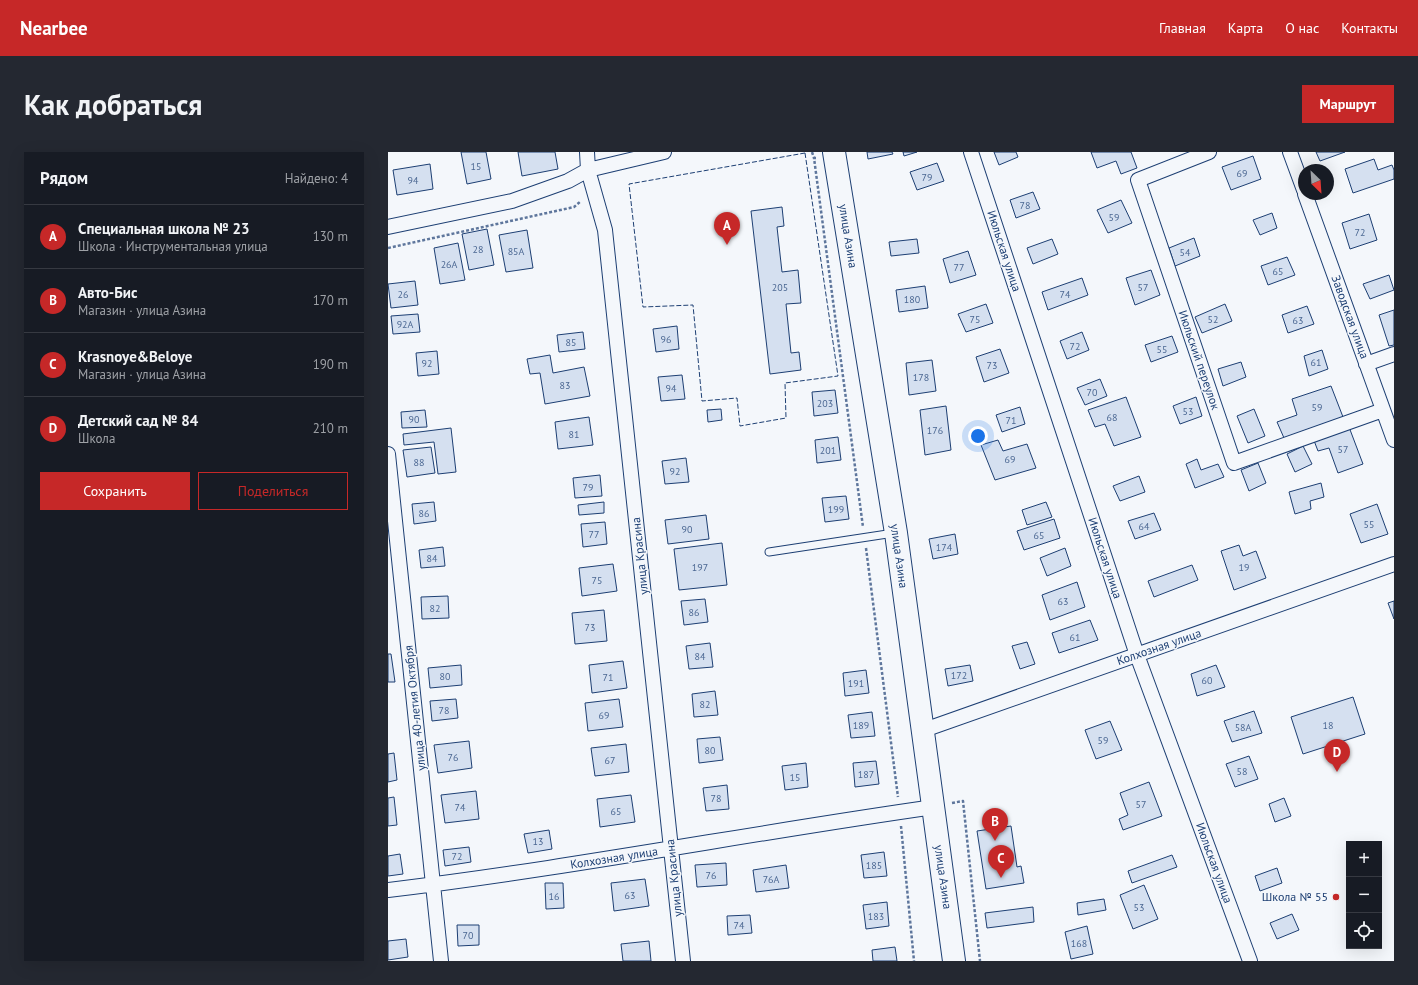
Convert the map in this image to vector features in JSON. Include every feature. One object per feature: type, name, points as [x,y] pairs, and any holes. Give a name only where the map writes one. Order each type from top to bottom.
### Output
[{"type":"main road","name":"улица Азина","points":[[834,152],[896,533],[924,730],[954,961]]},
{"type":"street","name":"улица Красина","points":[[587,152],[588,170],[605,230],[672,849],[682,961]]},
{"type":"street","points":[[388,227],[512,200],[568,181],[588,170],[664,152]]},
{"type":"street","name":"Июльская улица","points":[[971,152],[1137,655],[1250,961]]},
{"type":"street","name":"Июльский переулок","points":[[1210,152],[1138,180],[1234,463],[1383,410]]},
{"type":"street","points":[[1290,152],[1298,174]]},
{"type":"street","name":"Заводская улица","points":[[1307,200],[1394,440]]},
{"type":"street","points":[[1366,364],[1394,354]]},
{"type":"street","name":"улица 40-летия Октября","points":[[388,454],[441,961]]},
{"type":"street","name":"Колхозная улица","points":[[924,730],[1394,564]]},
{"type":"street","name":"Колхозная улица","points":[[388,890],[433,885],[672,849],[934,807]]},
{"type":"lane","points":[[769,552],[896,533]]},
{"type":"path","points":[[812,152],[814,158]]},
{"type":"path","points":[[388,248],[574,207],[594,191]]},
{"type":"path","points":[[934,807],[963,801],[980,961]]},
{"type":"building","points":[[461,152],[486,152],[491,179],[467,184]]},
{"type":"building","points":[[518,152],[555,152],[558,169],[522,176]]},
{"type":"building","points":[[867,152],[892,152],[893,154],[868,159]]},
{"type":"building","points":[[903,152],[917,152],[904,156]]},
{"type":"building","points":[[994,152],[1016,152],[1018,157],[999,165]]},
{"type":"building","points":[[1091,152],[1131,152],[1137,168],[1121,174],[1116,161],[1097,168]]},
{"type":"building","points":[[1316,152],[1345,152],[1320,161]]},
{"type":"building","points":[[1253,156],[1261,179],[1231,190],[1222,167]]},
{"type":"building","points":[[1374,159],[1378,170],[1392,165],[1394,170],[1394,179],[1353,193],[1345,169]]},
{"type":"building","points":[[937,163],[944,181],[917,190],[910,172]]},
{"type":"building","points":[[430,164],[433,189],[397,195],[393,170]]},
{"type":"building","points":[[1033,192],[1040,209],[1016,218],[1010,200]]},
{"type":"building","points":[[1121,200],[1132,223],[1108,233],[1097,210]]},
{"type":"building","points":[[782,207],[784,226],[777,227],[782,272],[798,270],[801,303],[786,304],[791,353],[799,352],[801,370],[770,374],[751,211]]},
{"type":"building","points":[[1272,213],[1277,228],[1260,235],[1253,220]]},
{"type":"building","points":[[1369,214],[1377,240],[1350,249],[1342,223]]},
{"type":"building","points":[[487,229],[494,265],[469,270],[462,234]]},
{"type":"building","points":[[527,230],[533,268],[506,272],[499,235]]},
{"type":"building","points":[[1194,238],[1200,256],[1175,266],[1169,248]]},
{"type":"building","points":[[917,239],[919,253],[891,256],[889,242]]},
{"type":"building","points":[[1052,239],[1058,254],[1033,264],[1027,248]]},
{"type":"building","points":[[458,243],[465,280],[440,284],[434,248]]},
{"type":"building","points":[[968,251],[976,275],[950,283],[943,259]]},
{"type":"building","points":[[1287,257],[1295,275],[1268,285],[1261,266]]},
{"type":"building","points":[[1151,270],[1160,295],[1135,305],[1126,278]]},
{"type":"building","points":[[1389,275],[1394,290],[1370,299],[1363,284]]},
{"type":"building","points":[[1082,278],[1088,295],[1048,310],[1042,292]]},
{"type":"building","points":[[415,281],[418,305],[391,308],[388,284]]},
{"type":"building","points":[[925,286],[928,308],[899,312],[896,290]]},
{"type":"building","points":[[986,304],[993,323],[966,332],[958,314]]},
{"type":"building","points":[[1225,304],[1232,321],[1202,333],[1195,317]]},
{"type":"building","points":[[1307,306],[1314,324],[1288,333],[1282,315]]},
{"type":"building","points":[[1394,310],[1394,345],[1389,346],[1379,315]]},
{"type":"building","points":[[418,314],[420,332],[393,334],[391,316]]},
{"type":"building","points":[[677,326],[679,349],[656,352],[653,329]]},
{"type":"building","points":[[583,332],[585,349],[559,352],[557,335]]},
{"type":"building","points":[[1082,332],[1089,350],[1067,359],[1060,341]]},
{"type":"building","points":[[1172,336],[1178,352],[1151,362],[1145,345]]},
{"type":"building","points":[[1000,349],[1009,373],[984,382],[976,357]]},
{"type":"building","points":[[1322,350],[1328,369],[1309,376],[1304,356]]},
{"type":"building","points":[[437,351],[439,374],[418,376],[416,353]]},
{"type":"building","points":[[550,355],[553,373],[584,367],[590,396],[545,404],[540,373],[530,374],[527,359]]},
{"type":"building","points":[[932,360],[936,391],[909,395],[906,363]]},
{"type":"building","points":[[1241,362],[1246,377],[1223,386],[1218,369]]},
{"type":"building","points":[[682,375],[685,399],[661,401],[658,377]]},
{"type":"building","points":[[1100,379],[1107,396],[1085,405],[1077,388]]},
{"type":"building","points":[[1331,386],[1343,417],[1284,438],[1277,422],[1297,415],[1292,399]]},
{"type":"building","points":[[835,390],[838,413],[814,416],[812,392]]},
{"type":"building","points":[[1126,397],[1141,437],[1114,446],[1105,424],[1095,427],[1088,410]]},
{"type":"building","points":[[1196,397],[1202,416],[1180,424],[1173,406]]},
{"type":"building","points":[[946,406],[951,450],[925,455],[920,410]]},
{"type":"building","points":[[1020,407],[1025,424],[1002,432],[996,415]]},
{"type":"building","points":[[721,409],[722,420],[708,422],[707,410]]},
{"type":"building","points":[[1254,409],[1265,436],[1248,443],[1237,416]]},
{"type":"building","points":[[425,410],[427,427],[402,428],[401,412]]},
{"type":"building","points":[[589,417],[593,445],[558,449],[555,422]]},
{"type":"building","points":[[1349,427],[1363,464],[1338,473],[1329,448],[1318,451],[1313,438]]},
{"type":"building","points":[[451,428],[456,472],[438,474],[434,442],[404,445],[403,434]]},
{"type":"building","points":[[838,437],[841,460],[817,463],[815,440]]},
{"type":"building","points":[[998,440],[1003,451],[1027,444],[1036,468],[995,480],[981,445]]},
{"type":"building","points":[[1303,446],[1312,464],[1295,472],[1287,454]]},
{"type":"building","points":[[431,447],[435,473],[407,477],[403,450]]},
{"type":"building","points":[[686,458],[689,482],[665,484],[662,461]]},
{"type":"building","points":[[1197,459],[1201,470],[1218,464],[1224,477],[1195,488],[1186,464]]},
{"type":"building","points":[[1258,463],[1266,483],[1249,491],[1241,470]]},
{"type":"building","points":[[600,475],[602,496],[575,498],[573,478]]},
{"type":"building","points":[[1139,476],[1145,492],[1120,501],[1113,486]]},
{"type":"building","points":[[1321,483],[1324,497],[1310,501],[1311,509],[1295,514],[1289,492]]},
{"type":"building","points":[[846,496],[849,519],[825,522],[822,498]]},
{"type":"building","points":[[434,502],[436,521],[414,524],[412,504]]},
{"type":"building","points":[[604,502],[604,513],[579,515],[578,505]]},
{"type":"building","points":[[1046,502],[1052,517],[1027,525],[1022,510]]},
{"type":"building","points":[[1377,504],[1388,534],[1361,543],[1350,514]]},
{"type":"building","points":[[1154,513],[1161,530],[1135,539],[1128,521]]},
{"type":"building","points":[[706,515],[709,539],[668,544],[665,520]]},
{"type":"building","points":[[1054,519],[1060,538],[1024,550],[1017,531]]},
{"type":"building","points":[[605,522],[607,544],[583,547],[581,524]]},
{"type":"building","points":[[955,534],[958,554],[933,559],[929,539]]},
{"type":"building","points":[[722,543],[727,585],[679,590],[674,549]]},
{"type":"building","points":[[1239,545],[1243,556],[1256,551],[1266,578],[1234,590],[1221,551]]},
{"type":"building","points":[[443,547],[445,566],[421,568],[419,550]]},
{"type":"building","points":[[1065,548],[1071,566],[1047,576],[1040,558]]},
{"type":"building","points":[[613,564],[617,591],[582,596],[579,568]]},
{"type":"building","points":[[1192,565],[1198,580],[1154,597],[1148,581]]},
{"type":"building","points":[[1077,582],[1085,607],[1050,620],[1042,595]]},
{"type":"building","points":[[448,596],[449,618],[422,619],[421,597]]},
{"type":"building","points":[[705,599],[708,622],[684,625],[681,601]]},
{"type":"building","points":[[1394,601],[1394,619],[1388,603]]},
{"type":"building","points":[[604,610],[607,641],[575,644],[572,613]]},
{"type":"building","points":[[1090,620],[1098,640],[1059,653],[1052,633]]},
{"type":"building","points":[[1027,642],[1035,664],[1020,669],[1012,646]]},
{"type":"building","points":[[710,643],[713,667],[689,669],[686,646]]},
{"type":"building","points":[[388,654],[391,654],[395,682],[388,682]]},
{"type":"building","points":[[623,661],[627,688],[592,693],[589,665]]},
{"type":"building","points":[[461,665],[462,685],[430,688],[428,668]]},
{"type":"building","points":[[970,665],[973,681],[948,686],[945,669]]},
{"type":"building","points":[[1216,665],[1225,687],[1197,696],[1191,674]]},
{"type":"building","points":[[866,670],[869,693],[845,696],[843,673]]},
{"type":"building","points":[[715,691],[718,715],[694,717],[692,694]]},
{"type":"building","points":[[1353,697],[1365,734],[1303,754],[1291,717]]},
{"type":"building","points":[[456,699],[458,718],[432,721],[430,701]]},
{"type":"building","points":[[619,699],[623,727],[588,731],[585,703]]},
{"type":"building","points":[[1254,711],[1262,733],[1232,742],[1224,721]]},
{"type":"building","points":[[872,712],[875,736],[851,738],[848,715]]},
{"type":"building","points":[[1110,721],[1122,750],[1096,759],[1085,730]]},
{"type":"building","points":[[720,737],[723,760],[699,763],[697,739]]},
{"type":"building","points":[[469,741],[472,768],[438,773],[434,745]]},
{"type":"building","points":[[626,744],[629,772],[595,776],[591,748]]},
{"type":"building","points":[[394,753],[397,780],[388,782],[388,754]]},
{"type":"building","points":[[1249,756],[1258,779],[1235,787],[1226,764]]},
{"type":"building","points":[[876,761],[879,784],[855,787],[853,763]]},
{"type":"building","points":[[806,763],[808,787],[785,790],[782,766]]},
{"type":"building","points":[[1149,782],[1162,816],[1123,830],[1119,819],[1128,815],[1120,793]]},
{"type":"building","points":[[727,785],[729,809],[706,811],[703,788]]},
{"type":"building","points":[[476,791],[479,819],[445,823],[441,795]]},
{"type":"building","points":[[631,795],[635,822],[600,827],[597,799]]},
{"type":"building","points":[[394,797],[397,825],[388,826],[388,798]]},
{"type":"building","points":[[1284,798],[1291,816],[1275,822],[1269,804]]},
{"type":"building","points":[[1011,826],[1017,867],[1021,866],[1024,883],[986,889],[977,831]]},
{"type":"building","points":[[549,830],[552,849],[528,853],[524,834]]},
{"type":"building","points":[[469,847],[471,862],[445,866],[443,850]]},
{"type":"building","points":[[884,852],[887,876],[864,878],[861,855]]},
{"type":"building","points":[[400,854],[403,874],[388,876],[388,856]]},
{"type":"building","points":[[1172,855],[1177,867],[1132,883],[1128,871]]},
{"type":"building","points":[[726,863],[727,885],[697,887],[695,865]]},
{"type":"building","points":[[786,865],[789,888],[756,892],[753,870]]},
{"type":"building","points":[[1277,868],[1282,883],[1260,891],[1255,876]]},
{"type":"building","points":[[645,879],[649,906],[614,911],[611,883]]},
{"type":"building","points":[[545,883],[563,883],[564,908],[546,909]]},
{"type":"building","points":[[1144,885],[1158,919],[1133,929],[1120,895]]},
{"type":"building","points":[[1104,899],[1106,910],[1078,915],[1077,903]]},
{"type":"building","points":[[887,902],[889,926],[866,929],[863,905]]},
{"type":"building","points":[[1033,907],[1034,922],[987,928],[985,913]]},
{"type":"building","points":[[1292,914],[1299,930],[1277,939],[1270,923]]},
{"type":"building","points":[[750,915],[752,933],[728,935],[727,916]]},
{"type":"building","points":[[457,925],[479,925],[479,945],[458,946]]},
{"type":"building","points":[[1087,926],[1093,954],[1071,959],[1065,932]]},
{"type":"building","points":[[406,939],[408,957],[388,960],[388,941]]},
{"type":"building","points":[[649,941],[651,961],[623,961],[621,944]]},
{"type":"building","points":[[895,947],[897,961],[873,961],[872,950]]},
{"type":"fence","points":[[805,153],[838,376],[785,383],[786,418],[740,426],[737,398],[702,401],[693,305],[643,307],[629,184],[805,153]]},
{"type":"place","name":"Специальная школа № 23","points":[[727,245]]},
{"type":"place","name":"Детский сад № 84","points":[[1337,772]]},
{"type":"place","name":"Авто-Бис","points":[[995,841]]},
{"type":"place","name":"Krasnoye&Beloye","points":[[1001,878]]},
{"type":"place","name":"Школа № 55","points":[[1336,897]]}]
